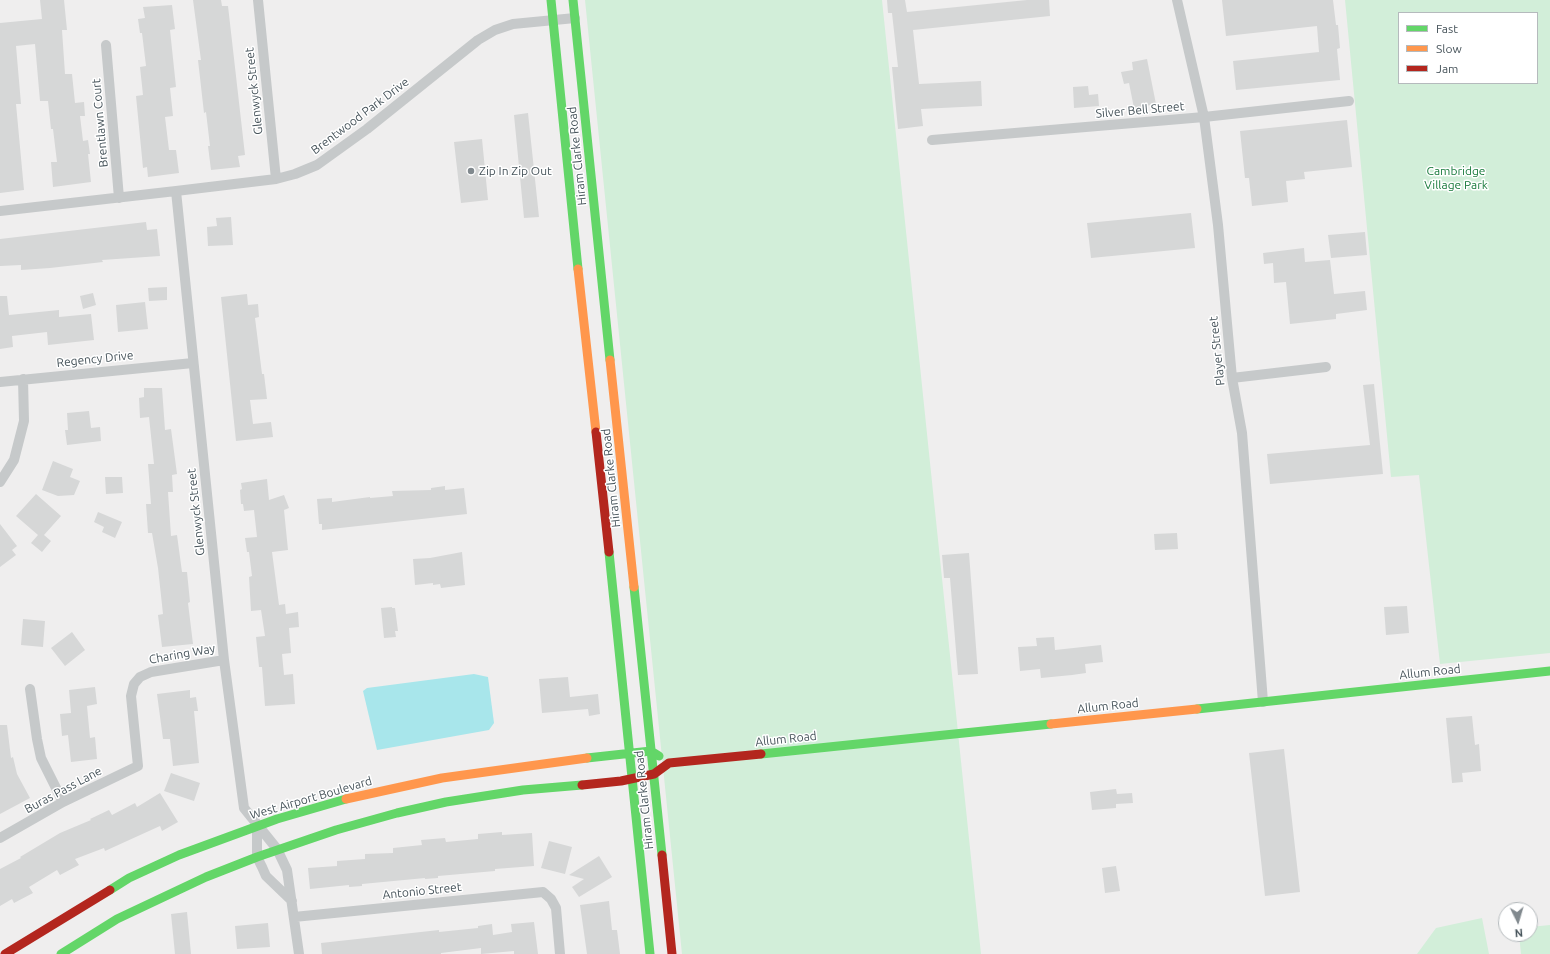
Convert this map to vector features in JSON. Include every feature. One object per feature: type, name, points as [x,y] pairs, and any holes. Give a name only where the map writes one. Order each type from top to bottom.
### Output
[{"type":"main road","name":"Hiram Clarke Road","points":[[552,0],[586,230],[619,551],[630,754],[650,954]]},
{"type":"main road","name":"Hiram Clarke Road","points":[[573,0],[586,230],[602,392],[619,551],[654,774],[672,954]]},
{"type":"main road","name":"Allum Road","points":[[669,763],[1550,671]]},
{"type":"main road","name":"West Airport Boulevard","points":[[5,954],[129,878],[179,855],[257,826],[330,803],[396,787],[442,778],[545,763],[651,751]]},
{"type":"main road","points":[[61,954],[117,919],[206,877],[277,849],[397,813],[446,802],[523,790],[633,778],[654,774],[669,763],[651,751]]},
{"type":"street","name":"Glenwyck Street","points":[[258,0],[276,179]]},
{"type":"street","name":"Player Street","points":[[1177,0],[1204,117],[1218,225],[1232,378],[1242,433],[1263,702]]},
{"type":"street","name":"Brentwood Park Drive","points":[[0,211],[176,192],[276,179],[295,174],[317,165],[367,129],[478,40],[495,30],[513,24],[575,18]]},
{"type":"street","name":"Brentlawn Court","points":[[106,45],[119,198]]},
{"type":"street","name":"Silver Bell Street","points":[[932,140],[1204,117],[1349,102]]},
{"type":"street","name":"Glenwyck Street","points":[[176,192],[224,660],[244,808],[277,849],[287,870],[299,954]]},
{"type":"street","name":"Regency Drive","points":[[0,382],[193,363]]},
{"type":"street","points":[[1232,378],[1326,367]]},
{"type":"street","points":[[0,482],[14,460],[24,421],[23,379]]},
{"type":"street","name":"Charing Way","points":[[138,766],[131,696],[136,680],[151,672],[224,660]]},
{"type":"street","points":[[30,689],[41,758],[63,802]]},
{"type":"street","name":"Buras Pass Lane","points":[[0,838],[63,802],[138,766]]},
{"type":"street","points":[[257,826],[257,857],[266,876],[292,901]]},
{"type":"street","name":"Antonio Street","points":[[294,917],[543,892],[551,899],[556,908],[560,954]]},
{"type":"green space","points":[[585,0],[882,0],[981,954],[682,954]]},
{"type":"green space","name":"Cambridge Village Park","points":[[1345,0],[1550,0],[1550,653],[1440,664],[1419,475],[1391,477]]},
{"type":"green space","points":[[1482,918],[1489,954],[1417,954],[1436,928]]},
{"type":"green space","points":[[1550,925],[1550,954],[1521,954],[1520,942],[1538,942],[1538,926]]},
{"type":"water","points":[[474,674],[488,677],[494,723],[489,730],[377,750],[363,691],[367,688]]},
{"type":"building","points":[[40,0],[64,0],[67,30],[62,30],[65,74],[72,74],[75,103],[84,102],[85,116],[80,116],[83,141],[88,140],[91,182],[53,187],[51,162],[57,162],[53,129],[51,129],[48,101],[40,101],[35,44],[16,46],[21,104],[16,104],[24,190],[0,193],[0,23],[42,19]]},
{"type":"building","points":[[193,0],[221,0],[222,6],[228,6],[245,155],[238,156],[240,167],[211,170],[206,112],[204,113],[198,60],[201,60]]},
{"type":"building","points":[[887,0],[905,0],[907,12],[1027,0],[1049,0],[1050,16],[913,30],[919,84],[981,81],[982,106],[921,109],[923,126],[898,129],[892,67],[898,67],[892,13],[888,13]]},
{"type":"building","points":[[1222,0],[1333,0],[1336,25],[1338,25],[1340,48],[1337,49],[1340,80],[1236,90],[1233,61],[1319,52],[1317,26],[1226,36]]},
{"type":"building","points":[[172,5],[175,29],[170,30],[176,87],[170,88],[173,116],[165,117],[169,150],[176,150],[179,173],[148,177],[147,167],[143,168],[136,96],[143,95],[140,67],[146,66],[142,33],[140,33],[138,19],[145,18],[143,7]]},
{"type":"building","points":[[1147,59],[1156,104],[1134,108],[1129,83],[1124,84],[1121,72],[1133,70],[1132,62]]},
{"type":"building","points":[[1088,86],[1089,95],[1098,94],[1099,106],[1074,108],[1073,87]]},
{"type":"building","points":[[528,113],[539,217],[524,218],[514,115]]},
{"type":"building","points":[[1347,120],[1352,167],[1304,172],[1305,179],[1286,181],[1288,202],[1252,206],[1249,178],[1245,178],[1240,131]]},
{"type":"building","name":"Zip In Zip Out","points":[[482,139],[488,200],[461,203],[454,142]]},
{"type":"building","points":[[1191,213],[1195,248],[1091,258],[1087,223]]},
{"type":"building","points":[[231,217],[233,245],[208,246],[207,227],[217,226],[216,218]]},
{"type":"building","points":[[146,222],[147,230],[157,229],[160,256],[102,260],[103,262],[21,270],[21,265],[0,266],[0,239]]},
{"type":"building","points":[[1365,232],[1367,255],[1331,258],[1328,235]]},
{"type":"building","points":[[1304,248],[1305,262],[1330,260],[1334,294],[1365,291],[1367,310],[1336,314],[1336,319],[1290,324],[1286,282],[1274,283],[1273,263],[1264,264],[1263,253]]},
{"type":"building","points":[[167,287],[167,300],[149,301],[148,288]]},
{"type":"building","points":[[93,293],[96,305],[83,309],[80,296]]},
{"type":"building","points":[[247,294],[248,305],[258,304],[259,317],[255,318],[262,374],[264,374],[267,399],[250,400],[253,424],[271,422],[273,437],[236,441],[221,297]]},
{"type":"building","points":[[0,296],[7,296],[9,315],[59,310],[59,317],[91,314],[94,340],[48,345],[47,332],[12,336],[13,347],[0,349]]},
{"type":"building","points":[[145,302],[148,329],[118,332],[116,305]]},
{"type":"building","points":[[1374,384],[1383,474],[1270,484],[1267,454],[1370,445],[1363,385]]},
{"type":"building","points":[[144,388],[162,388],[165,430],[171,429],[177,474],[172,475],[173,492],[168,492],[171,536],[177,535],[182,572],[187,572],[190,602],[188,603],[193,644],[162,647],[158,615],[163,614],[158,568],[152,533],[148,533],[146,504],[151,504],[148,464],[154,464],[149,417],[140,418],[139,398],[144,397]]},
{"type":"building","points":[[89,411],[91,428],[100,427],[101,441],[67,445],[65,430],[68,430],[67,413]]},
{"type":"building","points":[[53,461],[73,469],[70,477],[80,481],[74,495],[58,496],[42,490]]},
{"type":"building","points":[[105,477],[122,477],[123,493],[106,494]]},
{"type":"building","points":[[267,479],[269,500],[284,495],[289,508],[284,510],[288,550],[272,552],[279,605],[285,604],[286,614],[298,612],[299,627],[289,628],[291,653],[282,654],[284,675],[293,674],[295,704],[265,706],[262,667],[259,667],[256,637],[265,636],[261,610],[251,611],[249,577],[252,576],[249,552],[247,552],[245,538],[257,537],[254,510],[244,511],[243,504],[241,504],[240,490],[242,489],[241,483]]},
{"type":"building","points":[[445,486],[445,490],[464,488],[467,514],[322,530],[322,524],[319,524],[317,499],[332,498],[332,502],[370,497],[393,496],[392,491],[431,490],[431,488]]},
{"type":"building","points":[[36,494],[61,516],[44,535],[51,541],[42,552],[31,543],[38,535],[16,516]]},
{"type":"building","points":[[98,512],[122,522],[115,538],[102,532],[104,527],[94,522]]},
{"type":"building","points":[[0,524],[17,546],[12,550],[16,555],[0,567]]},
{"type":"building","points":[[1177,533],[1178,549],[1155,550],[1154,534]]},
{"type":"building","points":[[462,552],[465,585],[441,588],[440,584],[433,585],[433,583],[415,585],[413,559],[430,558]]},
{"type":"building","points":[[969,553],[978,674],[958,675],[950,578],[944,578],[942,555]]},
{"type":"building","points":[[1407,606],[1409,633],[1386,635],[1384,607]]},
{"type":"building","points":[[381,608],[395,608],[398,631],[395,631],[396,637],[384,638]]},
{"type":"building","points":[[23,619],[45,621],[43,647],[21,645]]},
{"type":"building","points":[[72,632],[85,650],[65,666],[51,648]]},
{"type":"building","points":[[1054,637],[1055,650],[1101,645],[1103,662],[1085,664],[1086,673],[1072,675],[1041,678],[1040,669],[1020,671],[1018,647],[1037,646],[1036,638]]},
{"type":"building","points":[[568,677],[570,697],[598,694],[600,714],[589,716],[588,709],[542,713],[539,679]]},
{"type":"building","points":[[95,687],[97,704],[87,706],[90,738],[95,737],[97,759],[71,762],[68,735],[62,736],[60,714],[71,713],[69,690]]},
{"type":"building","points":[[190,690],[190,698],[196,697],[198,711],[194,711],[199,763],[173,766],[170,739],[163,739],[157,694]]},
{"type":"building","points":[[1472,716],[1475,745],[1479,744],[1481,771],[1462,773],[1463,782],[1452,783],[1446,718]]},
{"type":"building","points":[[0,725],[7,725],[11,758],[13,757],[17,774],[30,798],[0,814]]},
{"type":"building","points":[[1284,749],[1300,892],[1265,896],[1249,753]]},
{"type":"building","points":[[171,773],[200,783],[194,801],[164,791]]},
{"type":"building","points":[[1116,789],[1117,794],[1132,793],[1133,803],[1116,804],[1116,808],[1092,810],[1090,792]]},
{"type":"building","points":[[160,793],[178,822],[162,831],[160,826],[105,851],[104,848],[75,859],[79,865],[60,875],[57,870],[29,887],[33,893],[14,903],[12,899],[0,906],[0,869],[21,858],[20,857],[60,833],[91,820],[90,819],[109,810],[112,815],[135,803],[137,807]]},
{"type":"building","points":[[502,832],[502,835],[532,833],[534,866],[438,876],[438,878],[362,884],[362,886],[349,887],[349,885],[310,889],[308,868],[337,866],[337,861],[365,859],[365,854],[393,853],[393,848],[422,845],[421,840],[445,838],[446,842],[478,839],[478,834]]},
{"type":"building","points":[[549,841],[572,847],[565,874],[541,868]]},
{"type":"building","points":[[599,856],[612,877],[579,897],[572,887],[584,879],[569,875]]},
{"type":"building","points":[[1116,866],[1120,891],[1105,893],[1102,868]]},
{"type":"building","points":[[609,901],[612,930],[617,930],[620,954],[587,954],[580,905]]},
{"type":"building","points":[[187,912],[191,954],[175,954],[171,914]]},
{"type":"building","points":[[534,922],[538,954],[514,954],[514,951],[481,954],[481,948],[441,954],[322,954],[321,943],[439,930],[439,932],[478,928],[478,926],[492,924],[493,935],[512,932],[511,924]]},
{"type":"building","points":[[268,923],[270,947],[237,949],[235,926]]},
{"type":"traffic: fast","points":[[551,0],[578,269]]},
{"type":"traffic: fast","points":[[573,0],[610,360]]},
{"type":"traffic: fast","points":[[609,552],[650,954]]},
{"type":"traffic: fast","points":[[634,587],[662,855]]},
{"type":"traffic: fast","points":[[1197,709],[1550,671]]},
{"type":"traffic: fast","points":[[761,754],[1051,724]]},
{"type":"traffic: fast","points":[[587,758],[651,751],[659,756]]},
{"type":"traffic: fast","points":[[61,954],[117,919],[206,877],[257,857],[336,830],[397,813],[446,802],[523,790],[582,785]]},
{"type":"traffic: fast","points":[[110,890],[129,878],[179,855],[277,819],[346,799]]},
{"type":"traffic: slow","points":[[578,269],[596,432]]},
{"type":"traffic: slow","points":[[610,360],[634,587]]},
{"type":"traffic: slow","points":[[1051,724],[1197,709]]},
{"type":"traffic: slow","points":[[346,799],[442,778],[587,758]]},
{"type":"traffic: jam","points":[[596,432],[609,552]]},
{"type":"traffic: jam","points":[[582,785],[621,781],[654,774],[669,763],[761,754]]},
{"type":"traffic: jam","points":[[662,855],[672,954]]},
{"type":"traffic: jam","points":[[5,954],[110,890]]},
{"type":"place","name":"Zip In Zip Out","points":[[471,171]]}]
